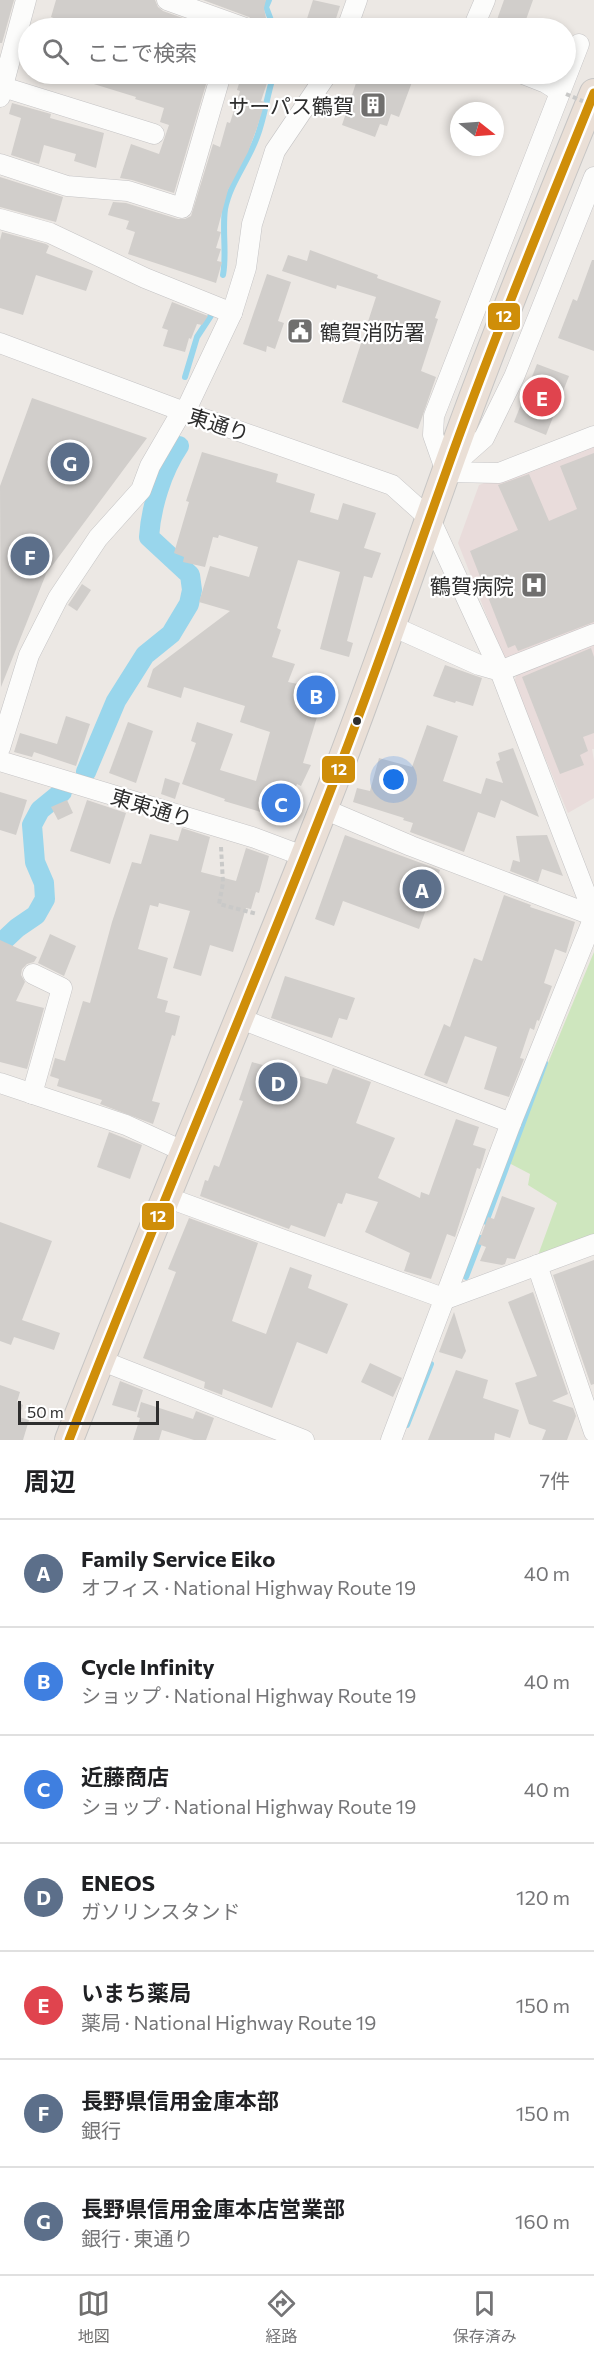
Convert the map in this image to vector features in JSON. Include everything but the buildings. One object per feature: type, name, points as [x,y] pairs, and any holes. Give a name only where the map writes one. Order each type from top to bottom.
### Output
[{"type":"highway","points":[[69,1440],[166,1197],[241,1018],[303,856],[324,809],[446,472],[594,93]]},
{"type":"street","points":[[21,18],[26,0]]},
{"type":"street","points":[[166,0],[218,9]]},
{"type":"street","points":[[478,18],[485,0]]},
{"type":"street","points":[[351,18],[357,2]]},
{"type":"street","points":[[18,31],[2,92],[154,134]]},
{"type":"street","points":[[576,53],[579,44]]},
{"type":"street","points":[[0,164],[67,186],[128,191],[182,208],[218,84]]},
{"type":"street","points":[[0,748],[29,655],[58,598],[98,538],[141,490],[150,466],[184,411],[232,313],[246,268],[252,224],[275,151],[320,84]]},
{"type":"street","points":[[548,84],[563,93]]},
{"type":"street","points":[[446,472],[433,435],[434,416],[566,84]]},
{"type":"street","points":[[446,472],[483,438],[489,428],[514,377],[594,177]]},
{"type":"street","points":[[0,219],[50,233],[145,278],[232,313]]},
{"type":"street","name":"東通り","points":[[0,343],[392,485],[430,519]]},
{"type":"street","points":[[446,472],[499,473],[594,436]]},
{"type":"street","points":[[391,1440],[511,1123],[594,916],[500,671],[430,519]]},
{"type":"street","points":[[392,626],[479,665],[500,671],[594,634]]},
{"type":"street","name":"東東通り","points":[[0,762],[223,828],[303,856]]},
{"type":"street","points":[[324,809],[411,846],[594,916]]},
{"type":"street","points":[[32,1094],[62,988],[33,974]]},
{"type":"street","points":[[241,1018],[511,1123]]},
{"type":"street","points":[[0,1083],[126,1125],[185,1152]]},
{"type":"street","points":[[166,1197],[446,1299],[594,1244]]},
{"type":"street","points":[[537,1265],[594,1432]]},
{"type":"street","points":[[100,1360],[304,1440]]},
{"type":"path","points":[[563,93],[594,106]]},
{"type":"path","points":[[223,828],[220,855],[223,883],[219,904],[279,920]]},
{"type":"shaded area","name":"鶴賀病院","points":[[594,440],[594,626],[511,660],[503,657],[458,543],[479,485]]},
{"type":"shaded area","points":[[594,641],[594,749],[592,749],[594,798],[568,813],[514,683],[517,673]]},
{"type":"green space","points":[[594,952],[594,1236],[537,1258],[557,1203],[528,1185],[530,1174],[507,1162]]},
{"type":"waterway","points":[[269,0],[266,7],[270,18]]},
{"type":"waterway","points":[[223,275],[227,199],[257,137],[271,84]]},
{"type":"waterway","points":[[185,377],[197,337],[212,314]]},
{"type":"waterway","points":[[86,772],[116,701],[145,655],[171,634],[189,604],[192,590],[190,575],[149,537],[158,490],[179,446]]},
{"type":"waterway","points":[[0,944],[36,915],[45,899],[44,883],[35,862],[32,825],[40,810],[62,792]]},
{"type":"waterway","points":[[486,1222],[545,1063]]},
{"type":"waterway","points":[[466,1277],[481,1238]]},
{"type":"waterway","points":[[407,1425],[431,1364]]},
{"type":"transit line","name":"12","points":[[69,1440],[324,807],[481,377],[594,93]]},
{"type":"place","name":"サーパス鶴賀","points":[[373,105]]},
{"type":"place","name":"鶴賀消防署","points":[[300,331]]},
{"type":"place","name":"いまち薬局","points":[[542,397]]},
{"type":"place","name":"長野県信用金庫本店営業部","points":[[70,462]]},
{"type":"place","name":"長野県信用金庫本部","points":[[30,556]]},
{"type":"place","name":"鶴賀病院","points":[[534,585]]},
{"type":"place","name":"Cycle Infinity","points":[[316,695]]},
{"type":"place","name":"近藤商店","points":[[281,803]]},
{"type":"place","name":"Family Service Eiko","points":[[422,889]]},
{"type":"place","name":"ENEOS","points":[[278,1082]]}]
